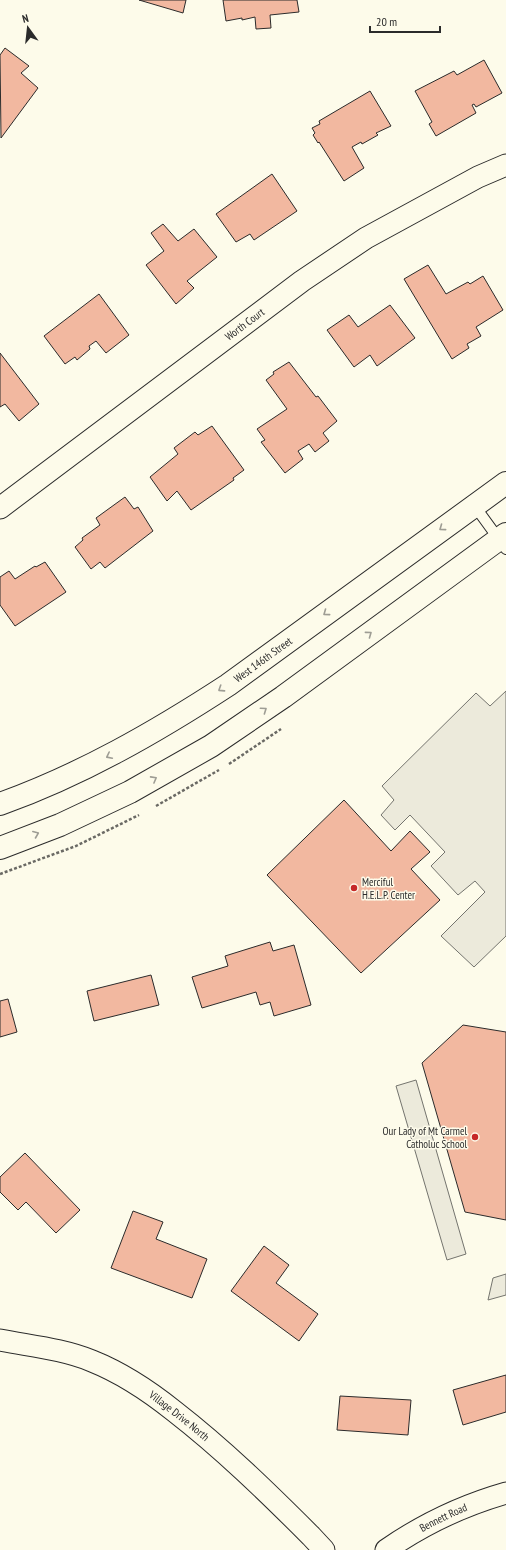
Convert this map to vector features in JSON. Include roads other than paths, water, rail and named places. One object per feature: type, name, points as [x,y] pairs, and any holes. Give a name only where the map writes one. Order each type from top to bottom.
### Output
[{"type":"main road","name":"West 146th Street","points":[[0,804],[46,786],[96,762],[155,731],[228,685],[506,483]]},
{"type":"main road","points":[[0,848],[60,825],[130,792],[211,746],[504,541]]},
{"type":"street","name":"Worth Court","points":[[0,508],[302,281],[366,238],[478,177],[506,165]]},
{"type":"street","name":"Village Drive North","points":[[0,1340],[52,1350],[90,1360],[123,1376],[156,1397],[217,1445],[324,1550]]},
{"type":"street","name":"Bennett Road","points":[[386,1550],[430,1524],[455,1512],[477,1502],[506,1493]]},
{"type":"lane","points":[[474,505],[504,541]]},
{"type":"place","name":"Merciful H.E.L.P. Center","points":[[354,888]]},
{"type":"place","name":"Our Lady of Mt Carmel Catholuc School","points":[[475,1137]]}]
